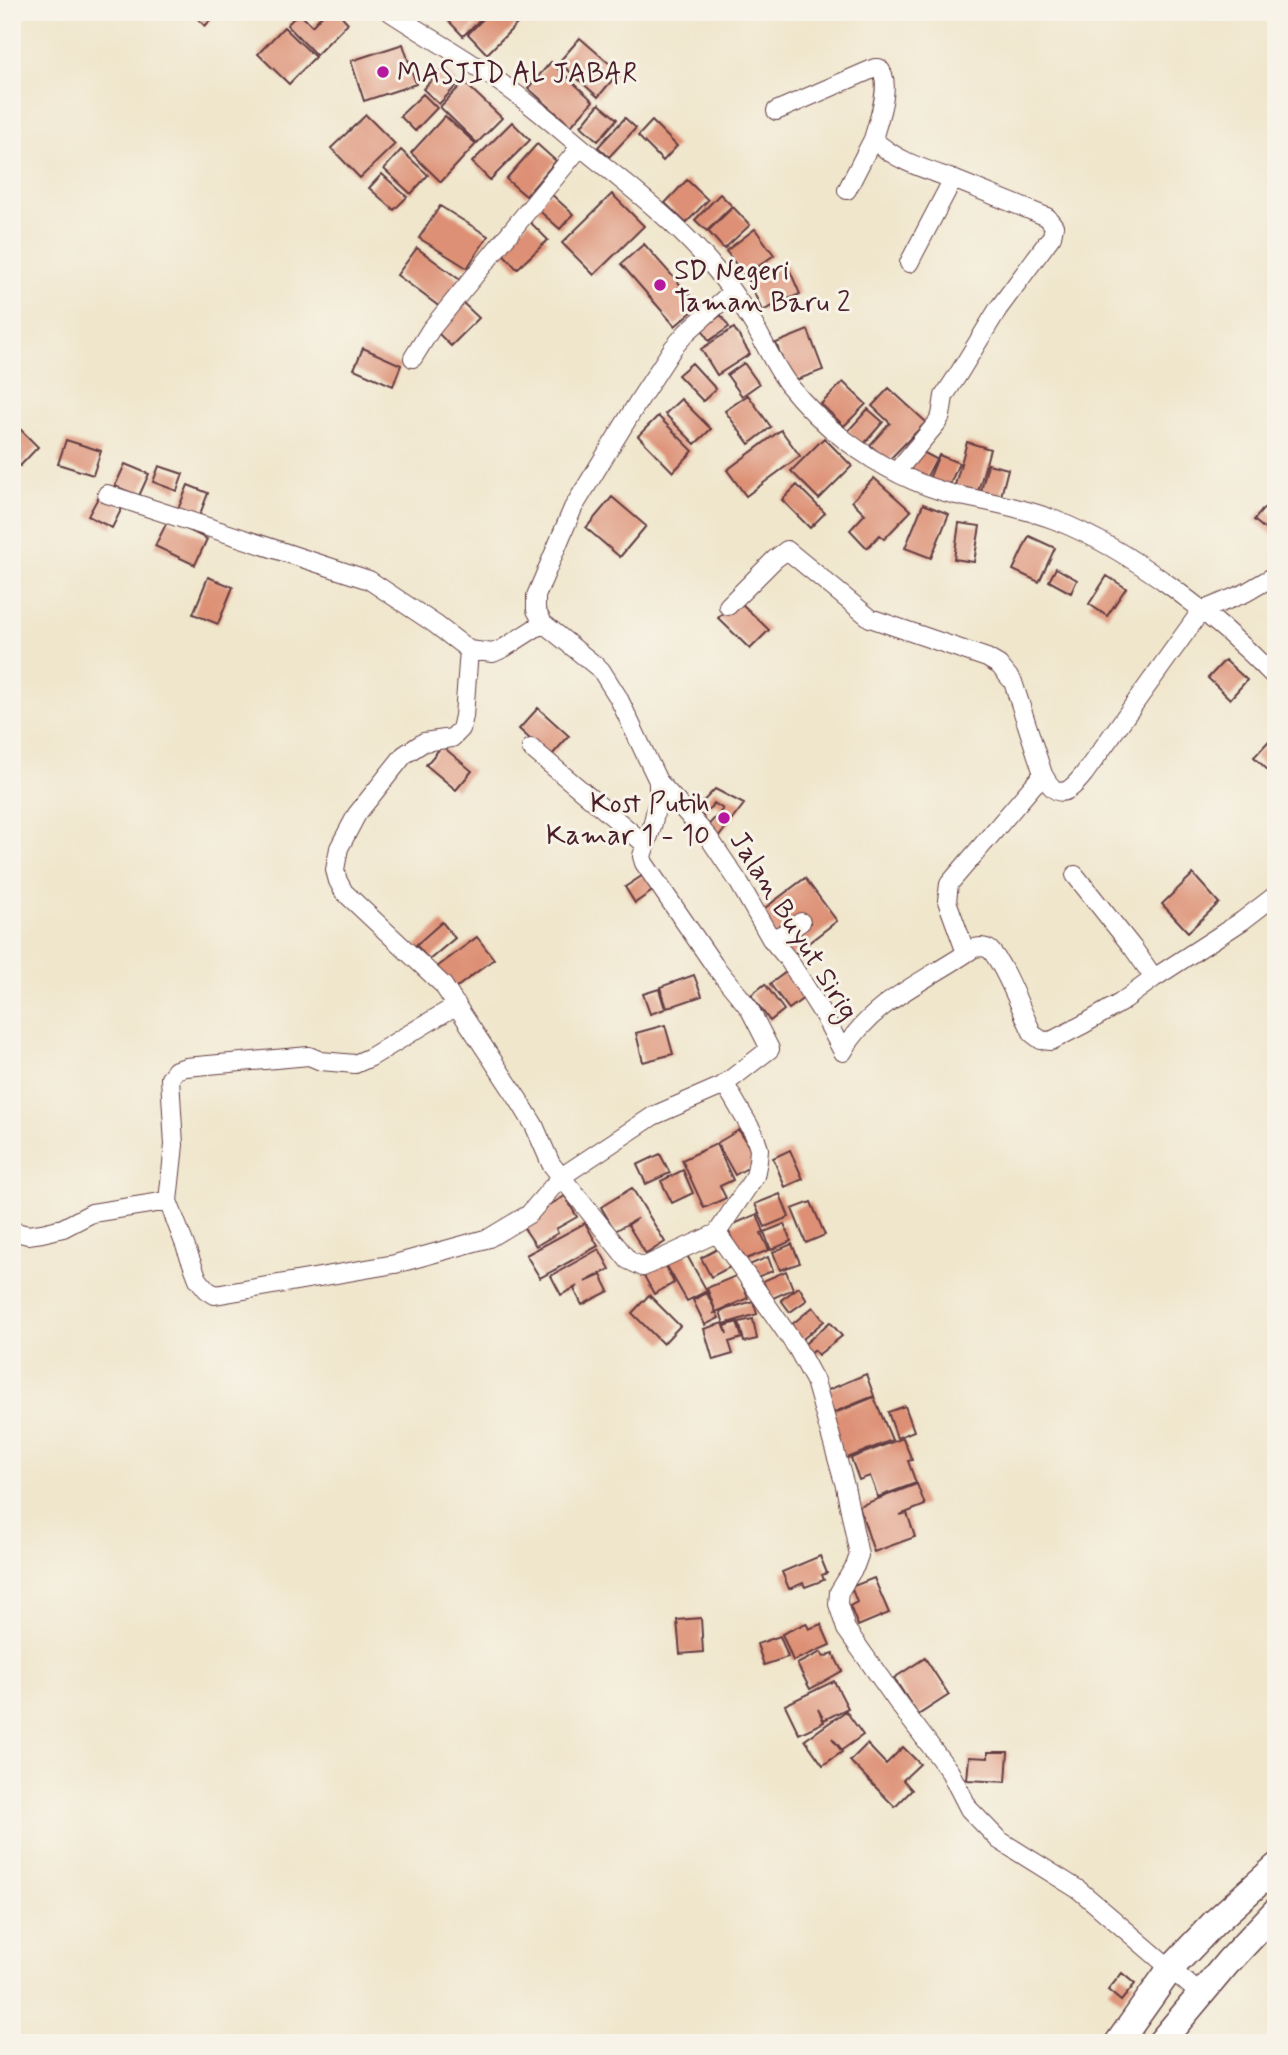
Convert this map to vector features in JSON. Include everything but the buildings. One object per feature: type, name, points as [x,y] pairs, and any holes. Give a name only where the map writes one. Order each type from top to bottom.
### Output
[{"type":"highway","points":[[1118,2043],[1171,1968],[1214,1923],[1276,1867]]},
{"type":"highway","points":[[1160,2043],[1200,1994],[1276,1911]]},
{"type":"street","points":[[390,12],[506,86],[672,223],[705,257],[732,292],[789,384],[829,427],[877,462],[931,488],[1054,520],[1094,538],[1142,568],[1201,611],[1227,631],[1276,678]]},
{"type":"street","points":[[776,111],[876,68],[885,74],[884,96],[873,139],[847,190]]},
{"type":"street","points":[[873,139],[893,156],[907,163],[1047,217],[1054,226],[1054,230],[998,309],[944,396],[941,416],[937,423],[896,472]]},
{"type":"street","points":[[413,358],[432,328],[580,147]]},
{"type":"street","points":[[909,263],[953,179]]},
{"type":"street","points":[[107,494],[369,580],[469,650],[493,653],[543,623],[536,610],[536,596],[573,508],[593,472],[673,348],[732,292]]},
{"type":"street","points":[[727,606],[779,555],[787,551],[870,618],[987,658],[999,665],[1013,682],[1043,774],[1049,786],[1062,792],[1074,787],[1201,611],[1245,593],[1276,575]]},
{"type":"street","name":"Jalan Buyut Sirig","points":[[543,623],[601,670],[618,697],[658,780],[709,838],[738,881],[771,939],[788,959],[844,1052],[849,1042],[885,1004],[966,953]]},
{"type":"street","points":[[469,650],[461,729],[452,738],[424,742],[404,755],[357,814],[339,848],[335,870],[344,892],[443,985],[534,1125],[551,1164],[628,1260],[636,1265],[649,1264],[717,1233],[755,1176],[759,1149],[754,1134],[729,1091],[722,1086]]},
{"type":"street","points":[[531,748],[645,844]]},
{"type":"street","points":[[1043,774],[949,884],[947,901],[966,953],[974,948],[984,947],[990,950],[1007,976],[1033,1034],[1041,1040],[1051,1041],[1120,1003],[1276,895]]},
{"type":"street","points":[[457,1005],[355,1064],[321,1061],[309,1056],[176,1070],[170,1079],[174,1145],[168,1201],[198,1279],[207,1290],[215,1295],[395,1264],[489,1238],[529,1213],[561,1177],[653,1116],[722,1086],[770,1049],[750,1008],[715,965],[644,863],[642,856],[658,799],[658,780]]},
{"type":"street","points":[[1075,876],[1154,978]]},
{"type":"street","points":[[771,939],[801,922]]},
{"type":"street","points":[[12,1231],[28,1235],[42,1233],[62,1228],[92,1213],[168,1201]]},
{"type":"street","points":[[717,1233],[797,1348],[816,1381],[845,1486],[859,1555],[839,1592],[838,1604],[846,1629],[950,1772],[970,1809],[985,1827],[999,1840],[1079,1890],[1200,1994]]},
{"type":"place","name":"MASJID AL JABAR","points":[[383,72]]},
{"type":"place","name":"SD Negeri Taman Baru 2","points":[[660,285]]},
{"type":"place","name":"Kost Putih Kamar 1 - 10","points":[[724,818]]}]
